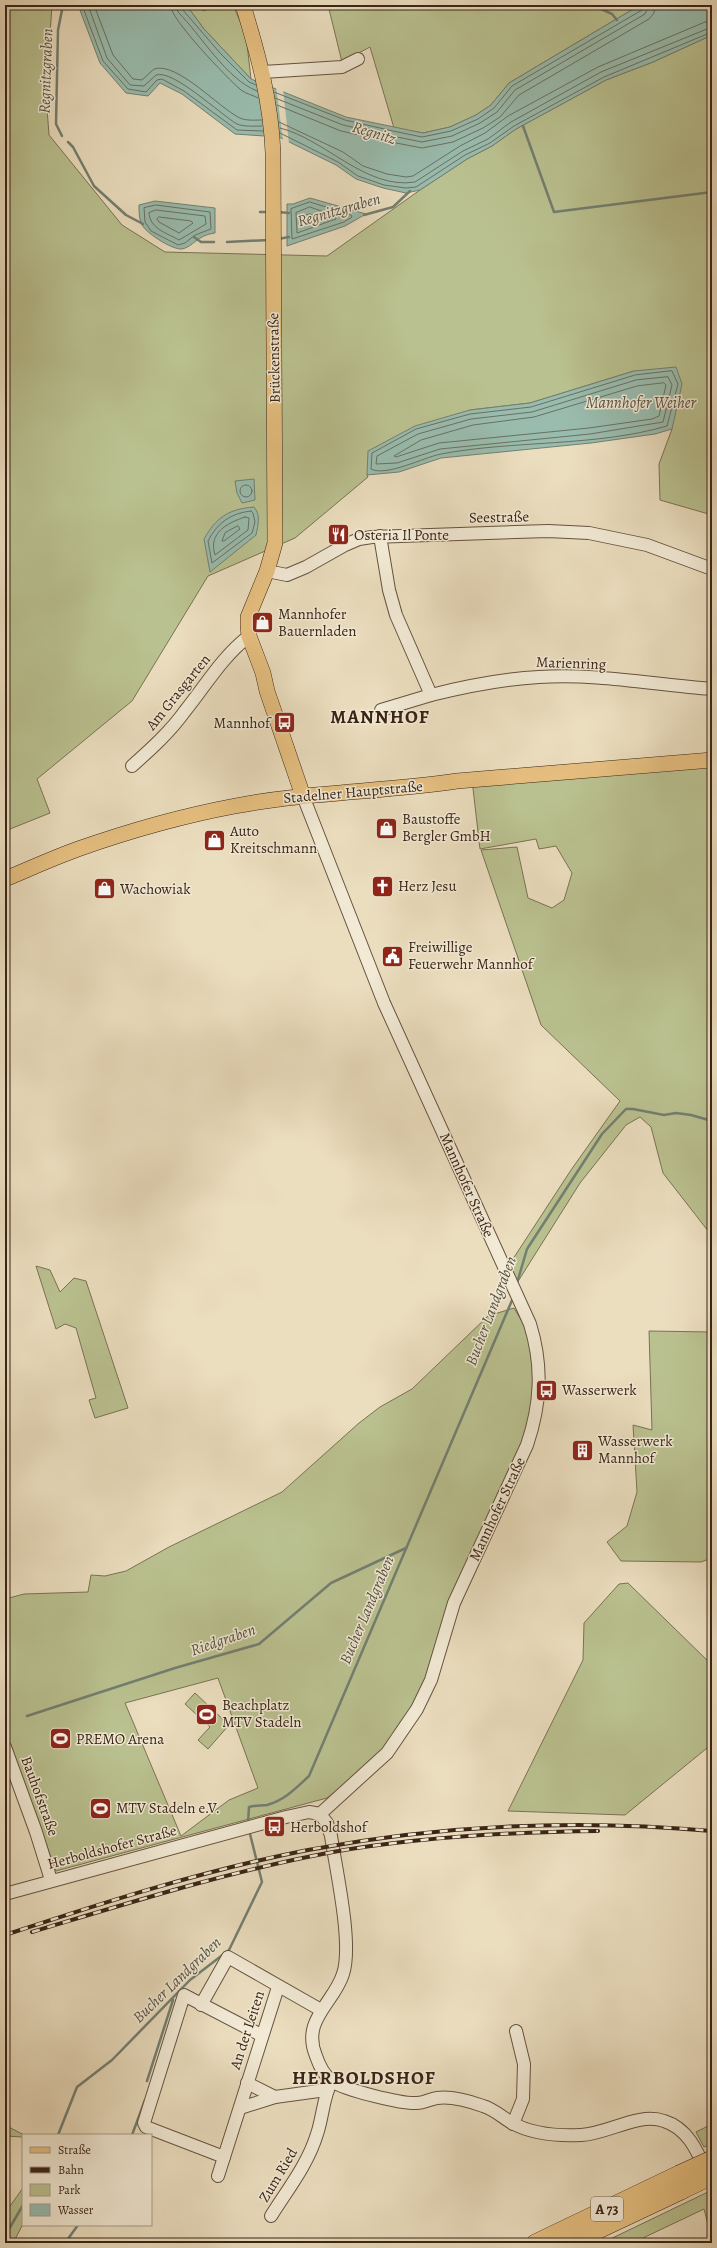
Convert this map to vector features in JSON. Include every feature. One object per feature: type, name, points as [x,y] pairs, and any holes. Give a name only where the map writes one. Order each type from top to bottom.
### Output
[{"type":"highway","name":"A 73","points":[[571,2243],[681,2182],[712,2159]]},
{"type":"highway","name":"A 73","points":[[535,2243],[681,2182],[712,2176]]},
{"type":"main road","points":[[243,5],[264,75]]},
{"type":"main road","name":"Brückenstraße","points":[[264,75],[270,107],[273,143],[272,193],[275,543],[267,571]]},
{"type":"main road","name":"Mannhofer Straße","points":[[267,571],[248,617],[249,636],[263,673],[303,796]]},
{"type":"main road","name":"Stadelner Hauptstraße","points":[[5,879],[78,849],[136,830],[235,806],[303,796],[712,760]]},
{"type":"street","points":[[264,75],[342,68],[358,59]]},
{"type":"street","name":"Seestraße","points":[[267,571],[287,575],[359,539],[380,536],[548,532],[589,533],[647,545],[712,569]]},
{"type":"street","points":[[380,536],[389,590],[396,615],[431,694]]},
{"type":"street","name":"Am Grasgarten","points":[[132,766],[163,738],[216,669],[236,646],[249,636]]},
{"type":"street","name":"Marienring","points":[[381,710],[431,694],[478,684],[540,676],[589,677],[712,689]]},
{"type":"street","name":"Mannhofer Straße","points":[[303,796],[384,1003],[522,1307],[536,1343],[540,1379],[539,1397],[534,1425],[527,1445],[457,1596],[431,1680],[417,1709],[387,1753],[320,1814]]},
{"type":"street","name":"Bauhofstraße","points":[[5,1747],[36,1832],[51,1880]]},
{"type":"street","name":"Herboldshofer Straße","points":[[5,1894],[51,1880],[263,1823],[308,1812],[320,1814]]},
{"type":"street","points":[[320,1814],[330,1832],[347,1949],[343,1974],[321,2010],[312,2033],[312,2045],[329,2085]]},
{"type":"street","points":[[200,2005],[228,1957],[278,1987],[321,2010]]},
{"type":"street","name":"An der Leiten","points":[[218,2176],[240,2108],[261,2035],[278,1987]]},
{"type":"street","points":[[224,2157],[146,2127],[144,2123],[184,1995],[200,2005],[261,2035]]},
{"type":"street","points":[[514,2124],[523,2099],[524,2064],[516,2031]]},
{"type":"street","name":"An der Leiten","points":[[247,2083],[275,2097]]},
{"type":"street","points":[[240,2108],[275,2097],[329,2085],[410,2103],[452,2098],[485,2106],[514,2124],[538,2132],[581,2135],[599,2133],[641,2120],[664,2121],[679,2129],[692,2143],[712,2183]]},
{"type":"street","name":"Zum Ried","points":[[271,2216],[306,2163],[318,2134],[329,2085]]},
{"type":"green space","points":[[5,5],[52,5],[46,94],[49,135],[122,225],[165,252],[327,256],[420,190],[467,159],[492,146],[516,129],[606,80],[653,62],[712,35],[712,515],[660,500],[659,464],[672,429],[634,371],[530,403],[470,410],[367,475],[368,477],[295,538],[208,576],[132,701],[37,779],[50,813],[5,831]]},
{"type":"green space","points":[[183,5],[198,5],[203,11],[219,5],[233,5],[246,35],[251,79],[204,29],[190,10]]},
{"type":"green space","points":[[328,5],[644,5],[630,11],[509,83],[491,105],[476,115],[450,127],[423,133],[394,128],[370,47],[342,62]]},
{"type":"green space","points":[[712,760],[712,1236],[663,1173],[651,1127],[640,1117],[626,1125],[580,1183],[517,1283],[509,1265],[571,1170],[620,1101],[541,1025],[481,850],[517,847],[528,898],[552,908],[564,900],[572,873],[556,846],[539,849],[536,839],[480,849],[472,780]]},
{"type":"green space","points":[[36,1266],[50,1270],[60,1292],[74,1278],[86,1281],[128,1408],[95,1418],[89,1400],[96,1398],[76,1328],[65,1324],[56,1329]]},
{"type":"green space","points":[[514,1308],[526,1328],[542,1406],[539,1423],[462,1586],[435,1671],[387,1754],[327,1798],[56,1871],[5,1731],[5,1599],[24,1594],[88,1592],[91,1575],[105,1576],[126,1571],[169,1547],[282,1492],[359,1423],[380,1407],[412,1389],[488,1316]],"holes":[[[218,1678],[258,1788],[229,1800],[181,1836],[125,1703]]]},
{"type":"green space","points":[[649,1331],[712,1332],[712,1558],[701,1562],[621,1561],[607,1542],[627,1526],[637,1492],[633,1425],[652,1430]]},
{"type":"green space","points":[[628,1583],[712,1665],[712,1744],[625,1815],[508,1811],[583,1660],[584,1623],[619,1584]]},
{"type":"green space","name":"Beachplatz MTV Stadeln","points":[[195,1693],[229,1725],[208,1749],[198,1740],[210,1727],[185,1704]]},
{"type":"green space","points":[[712,2124],[712,2144],[704,2147],[696,2132]]},
{"type":"green space","points":[[5,2125],[22,2134],[22,2137],[5,2136]]},
{"type":"green space","points":[[22,2189],[22,2226],[13,2243],[5,2243],[5,2213]]},
{"type":"green space","points":[[710,2191],[712,2196],[712,2240],[704,2209],[643,2238],[645,2243],[602,2243]]},
{"type":"water","name":"Regnitz","points":[[78,5],[183,5],[190,10],[204,29],[251,79],[346,117],[423,133],[450,127],[476,115],[491,105],[509,83],[630,11],[644,5],[712,5],[712,35],[653,62],[606,80],[516,129],[492,146],[467,159],[420,190],[406,193],[383,188],[356,179],[336,165],[279,137],[235,134],[182,94],[160,83],[148,96],[126,93],[100,63]]},
{"type":"water","points":[[310,198],[366,214],[345,226],[287,246],[287,204],[293,204]]},
{"type":"water","points":[[155,201],[215,208],[215,233],[204,236],[182,249],[177,249],[165,244],[147,231],[140,221],[139,205]]},
{"type":"water","name":"Mannhofer Weiher","points":[[676,367],[682,384],[672,429],[655,434],[591,443],[441,458],[399,472],[367,475],[368,451],[415,426],[470,410],[530,403],[634,371]]},
{"type":"water","points":[[254,479],[255,500],[242,503],[237,493],[235,481]]},
{"type":"water","points":[[254,507],[258,513],[256,535],[210,572],[204,539],[213,525],[230,512]]},
{"type":"pier","points":[[276,86],[283,89],[289,144],[283,141]]},
{"type":"waterway","name":"Regnitzgraben","points":[[62,136],[56,124],[58,30],[63,5]]},
{"type":"waterway","points":[[547,5],[597,7],[612,14],[617,20]]},
{"type":"waterway","points":[[523,126],[554,212],[712,192]]},
{"type":"waterway","name":"Regnitzgraben","points":[[68,142],[73,147],[94,186],[126,215],[143,224]]},
{"type":"waterway","name":"Regnitzgraben","points":[[364,215],[393,207],[410,191]]},
{"type":"waterway","points":[[260,212],[269,212]]},
{"type":"waterway","points":[[278,212],[289,213]]},
{"type":"waterway","name":"Regnitzgraben","points":[[194,237],[201,242],[214,242]]},
{"type":"waterway","name":"Regnitzgraben","points":[[278,239],[289,237]]},
{"type":"waterway","name":"Regnitzgraben","points":[[227,242],[269,240]]},
{"type":"waterway","name":"Bucher Landgraben","points":[[517,1283],[527,1249],[602,1134],[626,1109],[664,1115],[676,1113],[691,1115],[712,1121]]},
{"type":"waterway","name":"Bucher Landgraben","points":[[248,1823],[249,1807],[267,1805],[279,1800],[290,1793],[309,1776],[513,1298]]},
{"type":"waterway","name":"Riedgraben","points":[[27,1716],[175,1668],[259,1644],[331,1583],[406,1548]]},
{"type":"waterway","name":"Bucher Landgraben","points":[[58,2134],[77,2087],[112,2060],[190,1980],[229,1950],[262,1882],[249,1830]]},
{"type":"waterway","points":[[147,2081],[173,2000]]},
{"type":"waterway","points":[[132,2134],[145,2100]]},
{"type":"waterway","name":"Bucher Landgraben","points":[[5,2236],[22,2207]]},
{"type":"waterway","points":[[65,2243],[77,2226]]},
{"type":"railway","points":[[5,1935],[193,1877],[270,1858],[358,1842],[459,1830],[560,1825],[611,1825],[712,1831]]},
{"type":"railway","points":[[32,1932],[219,1878],[257,1868],[333,1852],[465,1836],[598,1831]]},
{"type":"place","name":"Osteria Il Ponte","points":[[338,535]]},
{"type":"place","name":"Mannhofer Bauernladen","points":[[263,623]]},
{"type":"place","name":"Mannhof","points":[[285,723]]},
{"type":"place","name":"Baustoffe Bergler GmbH","points":[[387,828]]},
{"type":"place","name":"Auto Kreitschmann","points":[[215,840]]},
{"type":"place","name":"Herz Jesu","points":[[383,886]]},
{"type":"place","name":"Wachowiak","points":[[104,889]]},
{"type":"place","name":"Freiwillige Feuerwehr Mannhof","points":[[392,956]]},
{"type":"place","name":"Wasserwerk","points":[[547,1390]]},
{"type":"place","name":"Wasserwerk Mannhof","points":[[582,1450]]},
{"type":"place","name":"Beachplatz MTV Stadeln","points":[[207,1714]]},
{"type":"place","name":"PREMO Arena","points":[[60,1739]]},
{"type":"place","name":"MTV Stadeln e.V.","points":[[101,1808]]},
{"type":"place","name":"Herboldshof","points":[[275,1827]]},
{"type":"district","name":"MANNHOF","points":[[380,717]]},
{"type":"district","name":"HERBOLDSHOF","points":[[364,2078]]}]
